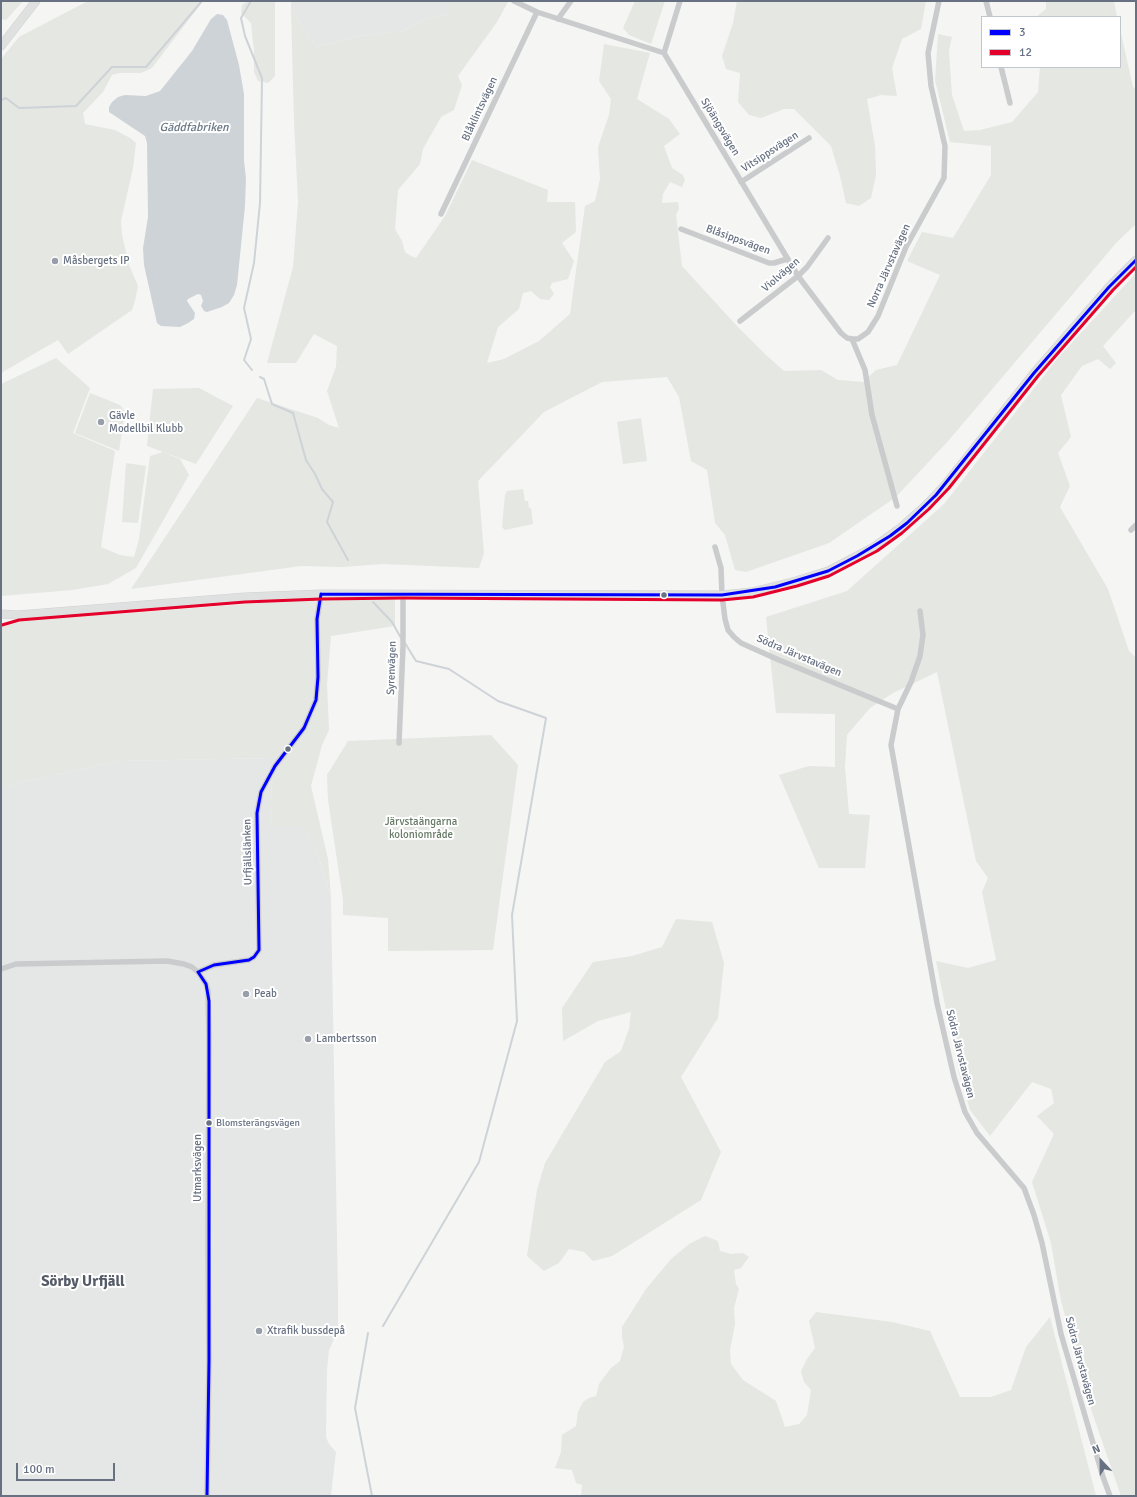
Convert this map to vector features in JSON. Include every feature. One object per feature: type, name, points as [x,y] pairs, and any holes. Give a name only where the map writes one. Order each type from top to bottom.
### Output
[{"type":"street","points":[[1,46],[36,1]]},
{"type":"street","points":[[514,1],[537,12],[664,53],[680,1]]},
{"type":"street","points":[[558,19],[571,1]]},
{"type":"street","name":"Norra Järvstavägen","points":[[852,339],[858,339],[868,332],[878,316],[906,247],[944,178],[945,146],[931,86],[928,53],[939,1]]},
{"type":"street","points":[[986,1],[990,16]]},
{"type":"street","name":"Blåklintsvägen","points":[[441,214],[537,12]]},
{"type":"street","name":"Sjöängsvägen","points":[[664,53],[798,276],[841,332],[847,338],[852,339]]},
{"type":"street","points":[[1001,68],[1010,103]]},
{"type":"street","name":"Vitsippsvägen","points":[[741,182],[809,138]]},
{"type":"street","name":"Blåsippsvägen","points":[[681,230],[769,263],[787,259]]},
{"type":"street","name":"Violvägen","points":[[740,322],[807,268],[828,238]]},
{"type":"street","points":[[1,614],[245,597],[321,594],[403,593],[722,595],[775,587],[828,571],[874,547],[907,523],[945,485],[1034,373],[1109,287],[1136,260]]},
{"type":"street","points":[[852,339],[865,370],[872,415],[897,506]]},
{"type":"street","name":"Södra Järvstavägen","points":[[715,547],[721,568],[725,619],[728,630],[734,637],[741,643],[898,709]]},
{"type":"street","name":"Syrenvägen","points":[[399,743],[403,647],[403,593]]},
{"type":"street","name":"Urfjällslänken","points":[[198,972],[214,965],[241,962],[254,957],[259,950],[257,813],[261,792],[275,766],[304,728],[316,700],[318,677],[317,619],[321,594]]},
{"type":"street","name":"Södra Järvstavägen","points":[[920,611],[923,635],[920,656],[911,682],[898,709],[891,745],[937,1003],[957,1088],[965,1112],[977,1133],[1024,1188],[1034,1215],[1042,1243],[1061,1334],[1103,1478],[1110,1496]]},
{"type":"street","points":[[1,620],[18,614]]},
{"type":"street","points":[[1,969],[16,964],[167,961],[184,964],[192,967],[198,972]]},
{"type":"street","name":"Utmarksvägen","points":[[198,972],[206,984],[209,1001],[209,1361],[207,1496]]},
{"type":"shaded area","points":[[291,1],[447,1],[447,14],[421,21],[404,31],[360,36],[316,47],[291,9]]},
{"type":"shaded area","points":[[273,758],[270,825],[303,826],[319,858],[331,898],[338,1331],[329,1350],[327,1370],[326,1437],[329,1444],[336,1452],[331,1496],[1,1496],[1,787],[119,761]]},
{"type":"green space","points":[[1,1],[23,1],[6,20],[1,19]]},
{"type":"green space","points":[[88,1],[203,1],[152,68],[141,73],[119,73],[112,75],[103,92],[83,113],[85,124],[115,130],[136,143],[133,168],[121,221],[122,235],[129,265],[138,286],[132,310],[68,354],[58,340],[1,373],[1,59],[19,37]]},
{"type":"green space","points":[[248,1],[275,1],[275,76],[268,83],[258,81],[254,72],[254,51],[251,23],[241,13],[242,5]]},
{"type":"green space","points":[[447,1],[508,2],[497,22],[458,76],[462,85],[454,110],[441,117],[423,149],[420,164],[398,190],[395,229],[402,241],[405,252],[416,258],[445,216],[472,160],[548,190],[547,202],[575,202],[576,232],[562,243],[574,261],[568,279],[552,283],[550,287],[554,294],[549,300],[540,299],[531,291],[523,293],[519,309],[498,327],[487,363],[504,359],[539,341],[570,314],[585,206],[595,201],[600,179],[598,147],[609,115],[611,99],[599,81],[604,44],[650,53],[637,99],[669,119],[680,134],[664,146],[672,168],[683,175],[685,180],[682,187],[670,182],[663,194],[662,203],[678,202],[679,209],[676,215],[682,266],[736,325],[784,371],[821,370],[838,380],[863,382],[876,370],[897,365],[940,275],[907,261],[922,232],[953,238],[991,175],[991,146],[950,142],[935,80],[938,34],[952,37],[949,50],[952,95],[964,131],[980,130],[1012,122],[1038,92],[1040,68],[1121,68],[1121,33],[1133,87],[1136,89],[1136,224],[1117,242],[949,440],[896,497],[829,543],[746,572],[735,570],[725,535],[715,523],[707,470],[691,461],[679,397],[667,377],[602,382],[544,412],[478,481],[484,553],[479,568],[383,564],[342,567],[301,566],[131,589],[257,398],[318,418],[329,425],[339,428],[327,391],[336,367],[337,346],[314,334],[296,363],[267,363],[293,267],[298,202],[291,9],[316,47],[360,36],[404,31],[421,21],[447,14]]},
{"type":"green space","points":[[635,1],[665,1],[651,44],[629,35],[623,28]]},
{"type":"green space","points":[[737,1],[926,1],[921,29],[902,39],[892,68],[897,96],[881,95],[867,99],[875,146],[876,175],[871,198],[859,206],[846,203],[831,146],[794,109],[784,109],[761,118],[749,115],[738,102],[740,73],[726,69],[722,56],[733,23]]},
{"type":"green space","points":[[1046,1],[1114,1],[1117,16],[1037,16],[1046,9]]},
{"type":"green space","points":[[1136,273],[1136,312],[1134,312],[1103,346],[1116,363],[1110,369],[1098,359],[1082,366],[1061,395],[1071,437],[1058,453],[1070,486],[1060,507],[1108,589],[1129,651],[1136,658],[1136,1496],[1121,1496],[1092,1412],[1061,1301],[1051,1243],[1032,1182],[1054,1134],[1037,1116],[1054,1103],[1051,1089],[1032,1082],[990,1136],[970,1110],[959,1073],[936,961],[968,968],[996,960],[982,892],[988,878],[976,861],[937,672],[893,693],[870,708],[847,735],[845,767],[849,814],[870,815],[865,868],[819,868],[779,775],[809,766],[835,767],[835,714],[776,713],[766,617],[847,591],[944,504],[1057,359]]},
{"type":"green space","points":[[56,358],[90,388],[73,433],[115,451],[101,547],[120,555],[134,557],[139,539],[150,456],[163,452],[180,459],[189,475],[136,568],[108,584],[72,590],[1,596],[1,384]]},
{"type":"green space","points":[[199,388],[233,406],[196,464],[147,446],[153,389]]},
{"type":"green space","name":"Gävle Modellbil Klubb","points":[[90,393],[120,405],[125,412],[119,451],[75,433]]},
{"type":"green space","points":[[641,418],[647,461],[623,464],[617,422]]},
{"type":"green space","points":[[126,463],[146,466],[138,523],[122,522]]},
{"type":"green space","points":[[523,489],[525,501],[528,501],[529,508],[531,508],[533,524],[505,530],[502,527],[505,495],[507,491]]},
{"type":"green space","points":[[395,599],[395,626],[331,636],[327,684],[329,730],[322,745],[311,786],[328,859],[331,898],[319,858],[303,826],[270,826],[273,758],[119,761],[1,787],[1,625],[18,619],[118,614],[298,600]]},
{"type":"green space","name":"Järvstaängarna koloniområde","points":[[491,735],[518,765],[493,950],[388,951],[388,918],[343,915],[343,900],[328,800],[327,775],[348,741]]},
{"type":"green space","points":[[676,919],[712,922],[724,963],[718,1018],[681,1077],[721,1152],[701,1200],[612,1256],[593,1261],[584,1252],[569,1249],[559,1263],[544,1271],[527,1256],[537,1190],[545,1163],[605,1062],[621,1051],[629,1029],[631,1012],[598,1021],[563,1041],[562,1008],[593,962],[632,956],[662,947]]},
{"type":"green space","points":[[705,1236],[718,1241],[720,1251],[731,1254],[743,1253],[749,1257],[741,1268],[734,1270],[736,1284],[739,1289],[734,1308],[735,1324],[730,1350],[731,1364],[743,1380],[776,1401],[785,1427],[799,1424],[807,1415],[811,1390],[804,1382],[801,1371],[815,1348],[809,1321],[816,1312],[892,1322],[930,1331],[960,1397],[991,1397],[1011,1390],[1026,1347],[1050,1317],[1096,1496],[581,1496],[582,1485],[576,1483],[572,1470],[555,1468],[561,1452],[562,1435],[576,1426],[578,1412],[583,1402],[596,1396],[599,1384],[611,1368],[620,1361],[624,1347],[622,1327],[646,1289],[671,1259],[689,1244]]},
{"type":"water","name":"Gäddfabriken","points":[[217,14],[223,15],[227,20],[239,65],[244,94],[244,161],[246,178],[245,206],[237,285],[234,295],[229,303],[222,307],[207,312],[204,311],[201,306],[203,301],[201,295],[198,294],[187,301],[195,313],[194,319],[180,327],[161,326],[157,323],[144,265],[143,248],[148,217],[147,143],[145,136],[109,112],[109,107],[118,97],[125,95],[146,96],[160,91],[192,51],[211,19]]},
{"type":"waterway","points":[[1,100],[6,98],[19,108],[76,106],[112,67],[146,67],[202,1]]},
{"type":"waterway","points":[[251,1],[241,18],[245,36],[262,78],[260,203],[254,263],[244,308],[251,339],[244,360],[252,370]]},
{"type":"waterway","points":[[260,377],[264,379],[272,404],[293,413],[306,460],[322,489],[333,502],[327,522],[348,560]]},
{"type":"waterway","points":[[373,602],[392,622],[401,638]]},
{"type":"waterway","points":[[383,1326],[479,1162],[517,1021],[512,915],[546,718],[498,701],[449,669],[416,661],[405,643]]},
{"type":"waterway","points":[[368,1333],[355,1408],[372,1496]]},
{"type":"transit line","name":"3","points":[[321,594],[722,595],[775,587],[828,571],[890,536],[907,523],[936,495],[1034,373],[1109,287],[1136,260]]},
{"type":"transit line","name":"12","points":[[2,625],[19,620],[245,602],[321,599],[403,598],[722,600],[753,597],[829,576],[877,551],[902,533],[929,509],[949,488],[1038,376],[1113,290],[1136,267]]},
{"type":"transit line","name":"3","points":[[198,972],[214,965],[249,960],[254,957],[259,950],[257,813],[261,792],[275,766],[304,728],[316,700],[318,677],[317,619],[321,594]]},
{"type":"transit line","name":"3","points":[[198,972],[206,984],[209,1001],[209,1361],[207,1496]]},
{"type":"place","name":"Måsbergets IP","points":[[55,261]]},
{"type":"place","name":"Gävle Modellbil Klubb","points":[[101,422]]},
{"type":"place","name":"Peab","points":[[246,994]]},
{"type":"place","name":"Lambertsson","points":[[308,1039]]},
{"type":"place","name":"Blomsterängsvägen","points":[[209,1123]]},
{"type":"place","name":"Xtrafik bussdepå","points":[[259,1331]]},
{"type":"district","name":"Sörby Urfjäll","points":[[83,1282]]}]
